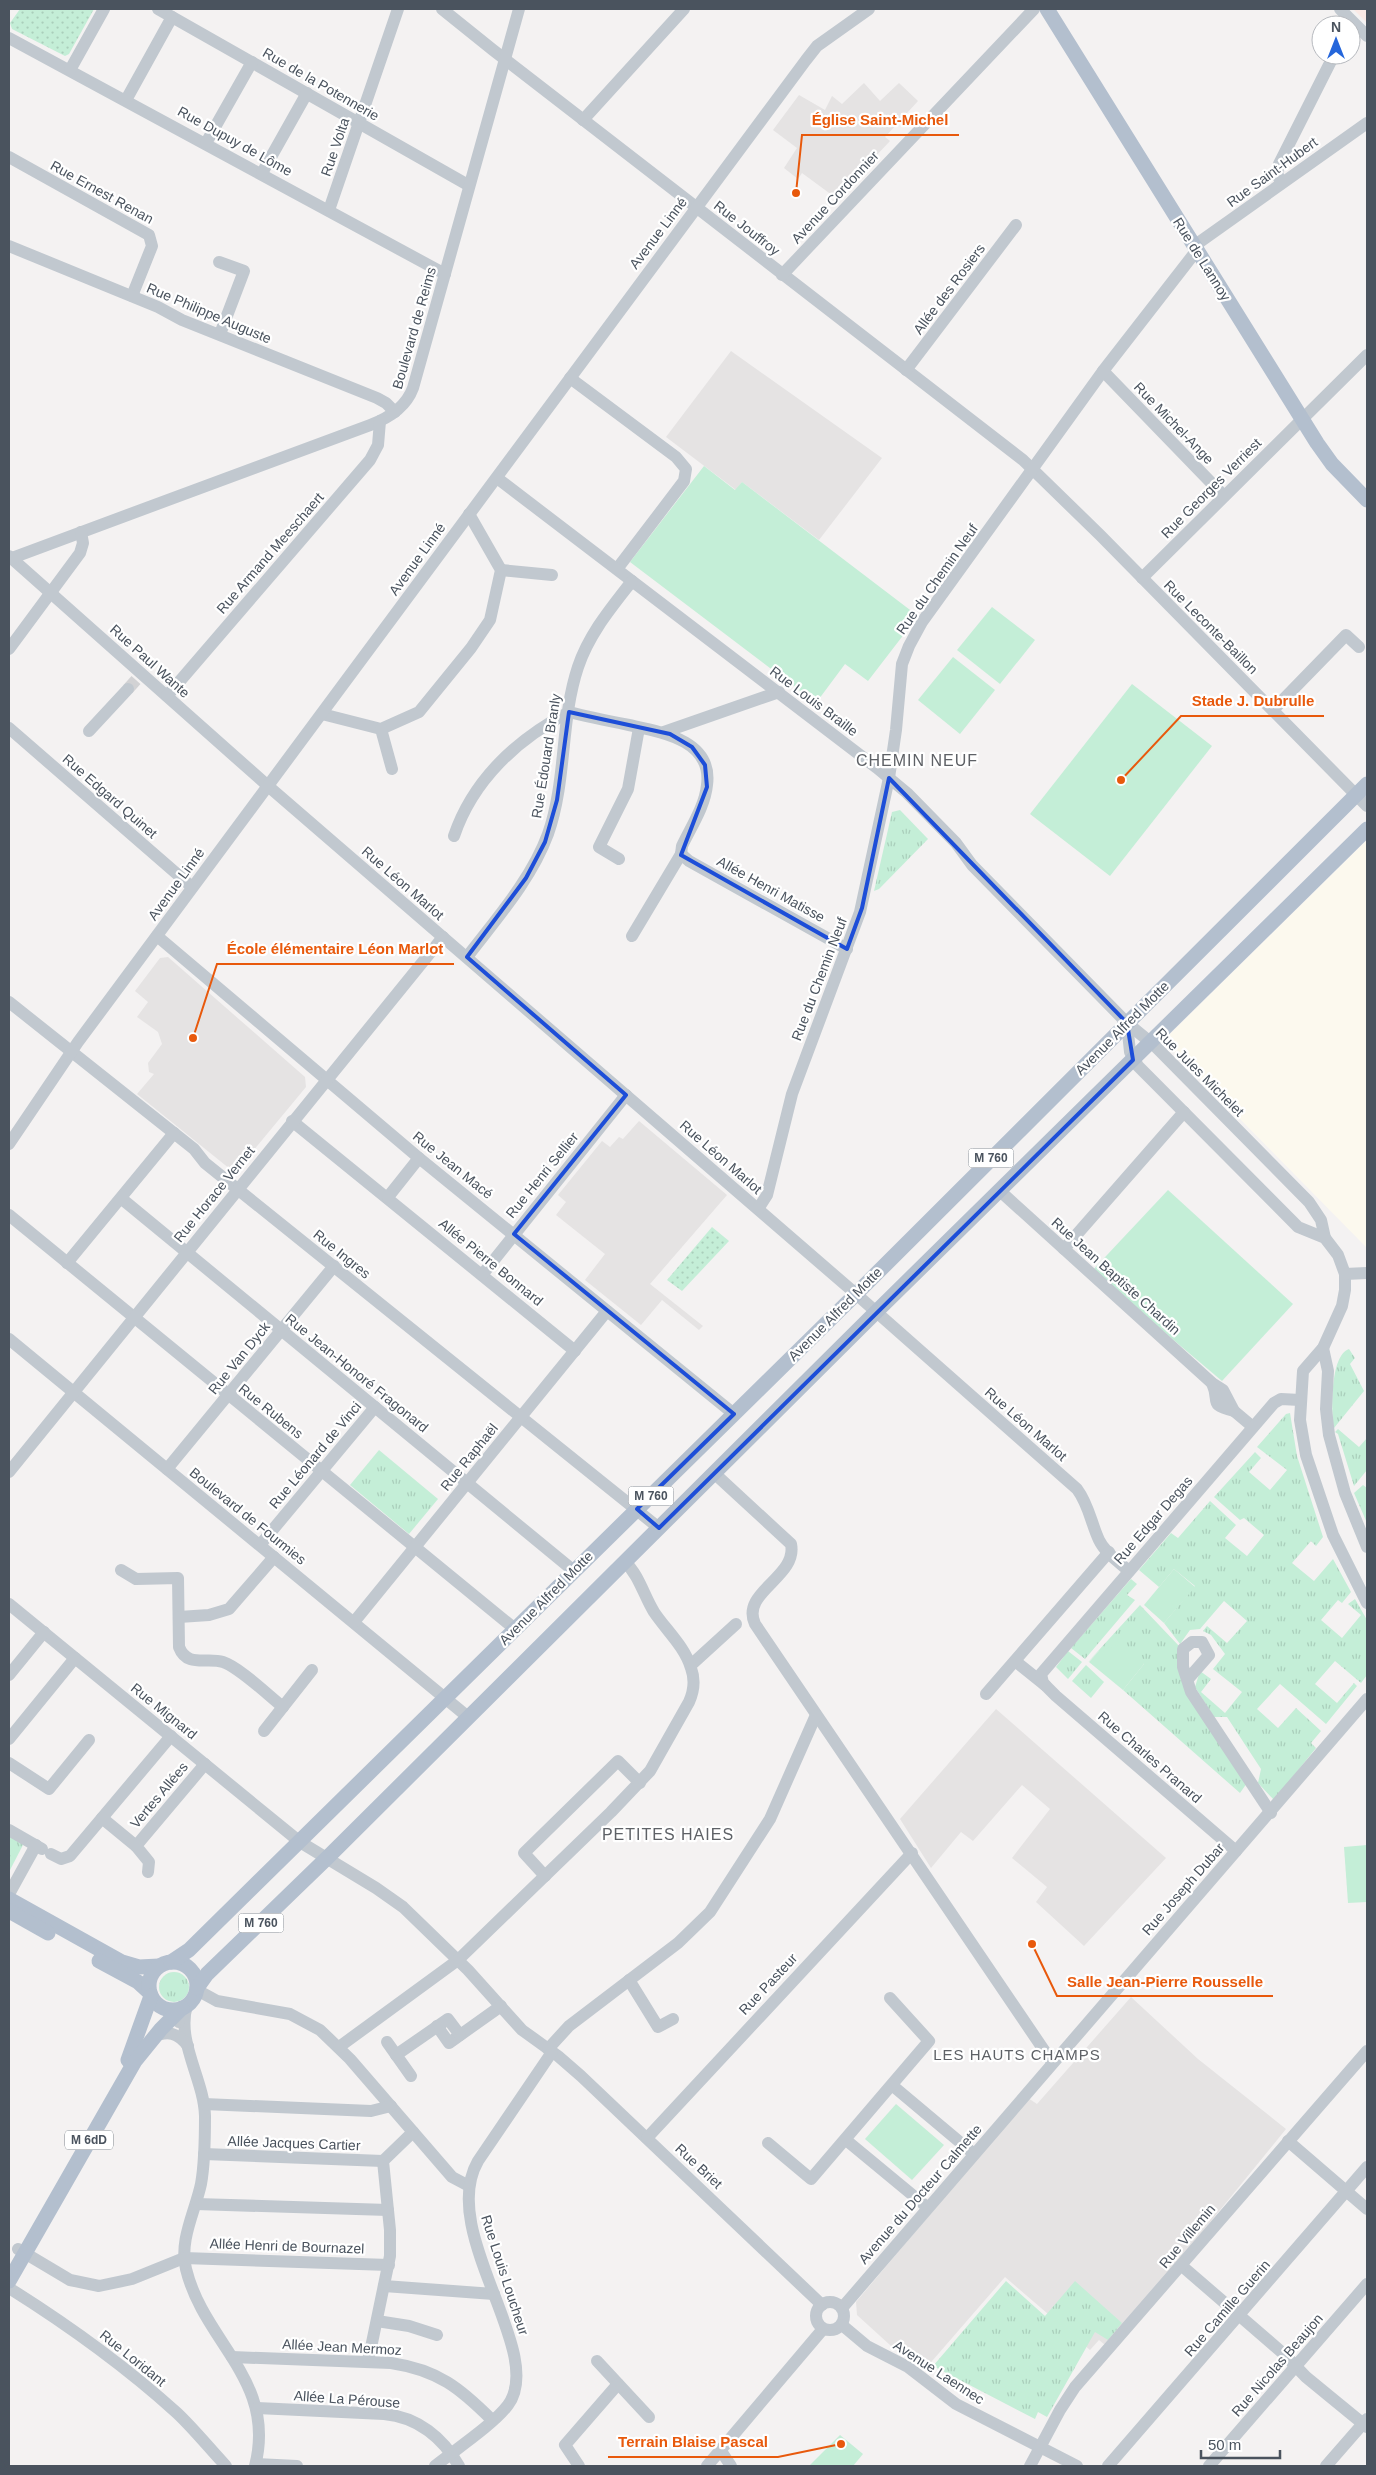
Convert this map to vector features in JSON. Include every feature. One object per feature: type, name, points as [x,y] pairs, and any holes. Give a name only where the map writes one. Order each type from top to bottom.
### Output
[{"type":"main road","name":"Rue de Lannoy","points":[[1047,9],[1302,419],[1332,464],[1367,500]]},
{"type":"main road","name":"Avenue Alfred Motte","points":[[165,1964],[189,1950],[300,1842],[856,1294],[1367,784]]},
{"type":"main road","name":"Avenue Alfred Motte","points":[[197,1989],[209,1971],[327,1858],[876,1312],[1367,829]]},
{"type":"main road","points":[[9,1899],[122,1962],[139,1967],[180,1962],[190,1969],[195,1976],[197,1989],[194,1998],[176,2009],[151,1994],[130,1978],[9,1911]]},
{"type":"main road","points":[[9,2264],[21,2251],[125,2066],[151,1994],[150,1978],[165,1964]]},
{"type":"main road","name":"M 6dD","points":[[9,2281],[21,2251],[135,2061],[176,2009]]},
{"type":"street","points":[[70,70],[104,9]]},
{"type":"street","name":"Rue de la Potennerie","points":[[158,9],[468,185]]},
{"type":"street","name":"Rue Volta","points":[[329,210],[398,9]]},
{"type":"street","name":"Rue Jouffroy","points":[[442,9],[1033,469]]},
{"type":"street","name":"Boulevard de Reims","points":[[10,558],[380,421],[395,412],[406,402],[412,392],[468,185],[519,9]]},
{"type":"street","points":[[583,120],[684,9]]},
{"type":"street","name":"Avenue Linné","points":[[9,1144],[71,1052],[192,887],[813,50],[869,9]]},
{"type":"street","name":"Avenue Cordonnier","points":[[782,275],[1034,9]]},
{"type":"street","points":[[126,100],[172,17]]},
{"type":"street","name":"Rue Dupuy de Lôme","points":[[9,38],[262,173],[445,274]]},
{"type":"street","points":[[206,143],[252,62]]},
{"type":"street","points":[[1281,184],[1277,173],[1279,164],[1329,65]]},
{"type":"street","points":[[262,173],[307,93]]},
{"type":"street","name":"Rue Saint-Hubert","points":[[1195,248],[1367,123]]},
{"type":"street","name":"Rue Ernest Renan","points":[[9,157],[149,235],[152,246],[132,296]]},
{"type":"street","name":"Allée des Rosiers","points":[[906,370],[1016,225]]},
{"type":"street","name":"Rue Philippe Auguste","points":[[9,246],[132,296],[182,320],[377,398],[386,403],[395,412]]},
{"type":"street","name":"Rue du Chemin Neuf","points":[[758,1209],[767,1195],[795,1086],[862,908],[890,778],[896,730],[900,671],[909,646],[922,622],[1103,371],[1195,248]]},
{"type":"street","points":[[219,262],[244,272],[220,334]]},
{"type":"street","name":"Rue Georges Verriest","points":[[1142,578],[1367,355]]},
{"type":"street","name":"Rue Michel-Ange","points":[[1103,371],[1224,496]]},
{"type":"street","points":[[570,378],[676,457],[686,469],[684,481],[617,570]]},
{"type":"street","name":"Rue Armand Meeschaert","points":[[166,696],[370,460],[377,449],[380,421]]},
{"type":"street","name":"Rue Leconte-Baillon","points":[[1033,469],[1367,806]]},
{"type":"street","name":"Rue Louis Braille","points":[[497,478],[890,778],[948,834],[972,865],[1127,1022]]},
{"type":"street","points":[[322,714],[382,729],[419,712],[471,648],[490,620],[501,570],[469,514]]},
{"type":"street","points":[[9,649],[81,550],[81,532]]},
{"type":"street","name":"Rue Paul Wante","points":[[10,558],[51,593],[135,681],[166,696],[268,786]]},
{"type":"street","points":[[501,570],[552,575]]},
{"type":"street","name":"Rue Édouard Branly","points":[[467,957],[526,878],[545,842],[557,800],[576,676],[589,641],[632,581]]},
{"type":"street","points":[[1273,710],[1346,635],[1359,647]]},
{"type":"street","points":[[90,731],[135,681]]},
{"type":"street","points":[[664,732],[779,692]]},
{"type":"street","points":[[454,836],[466,805],[497,764],[569,712],[664,732],[680,739],[696,751],[707,771],[707,788],[682,846],[681,854],[632,936]]},
{"type":"street","name":"Rue Edgard Quinet","points":[[9,728],[192,887]]},
{"type":"street","points":[[619,859],[599,847],[628,789],[633,771],[639,728]]},
{"type":"street","points":[[382,729],[392,769]]},
{"type":"street","name":"Rue Léon Marlot","points":[[268,786],[856,1294],[1078,1489],[1087,1505],[1099,1540],[1129,1571]]},
{"type":"street","name":"Allée Henri Matisse","points":[[681,854],[689,862],[847,949]]},
{"type":"street","name":"Rue Jean Macé","points":[[157,936],[419,1158],[734,1414]]},
{"type":"street","name":"Rue Horace Vernet","points":[[9,1472],[443,937]]},
{"type":"street","name":"Rue Ingres","points":[[9,1002],[174,1133],[237,1189],[522,1416],[659,1528]]},
{"type":"street","points":[[1127,1022],[1129,1045],[1133,1060],[1298,1227],[1325,1238]]},
{"type":"street","name":"Rue Jules Michelet","points":[[1127,1022],[1151,1042],[1309,1202],[1321,1220],[1325,1238],[1338,1255],[1344,1274]]},
{"type":"street","name":"Rue Henri Sellier","points":[[482,1275],[626,1095]]},
{"type":"street","points":[[1064,1249],[1184,1112]]},
{"type":"street","name":"Allée Pierre Bonnard","points":[[292,1121],[575,1351]]},
{"type":"street","points":[[68,1263],[174,1133]]},
{"type":"street","points":[[388,1198],[419,1158]]},
{"type":"street","name":"Rue Jean Baptiste Chardin","points":[[1000,1191],[1212,1383],[1223,1390],[1234,1411],[1253,1427]]},
{"type":"street","name":"Rue Jean-Honoré Fragonard","points":[[122,1199],[574,1571]]},
{"type":"street","name":"Rue Rubens","points":[[9,1215],[515,1629]]},
{"type":"street","name":"Rue Van Dyck","points":[[167,1469],[334,1266]]},
{"type":"street","points":[[1367,1273],[1344,1274],[1345,1290],[1342,1306],[1323,1348],[1304,1369],[1300,1400],[1303,1442],[1313,1479],[1333,1535],[1367,1603]]},
{"type":"street","name":"Rue Raphaël","points":[[354,1622],[607,1311]]},
{"type":"street","name":"Boulevard de Fourmies","points":[[9,1339],[468,1717]]},
{"type":"street","points":[[1323,1348],[1328,1371],[1326,1409],[1329,1435],[1345,1493],[1367,1547]]},
{"type":"street","name":"Rue Edgar Degas","points":[[1043,1682],[1044,1668],[1277,1400],[1300,1400]]},
{"type":"street","name":"Rue Léonard de Vinci","points":[[260,1545],[374,1407]]},
{"type":"street","points":[[714,1473],[791,1544],[790,1562],[756,1601],[753,1619],[1052,2062]]},
{"type":"street","name":"Rue Edgar Degas","points":[[986,1694],[1109,1552]]},
{"type":"street","points":[[179,1617],[209,1616],[228,1609],[274,1557]]},
{"type":"street","points":[[339,2047],[458,1960],[640,1783],[656,1762],[689,1702],[693,1686],[690,1665],[655,1613],[635,1574],[625,1562]]},
{"type":"street","points":[[121,1570],[136,1579],[178,1578],[179,1646],[187,1658],[226,1663],[283,1707]]},
{"type":"street","name":"Rue Mignard","points":[[9,1604],[300,1842]]},
{"type":"street","points":[[690,1665],[736,1624]]},
{"type":"street","points":[[9,1675],[44,1632]]},
{"type":"street","points":[[9,1739],[75,1658]]},
{"type":"street","name":"Rue Charles Pranard","points":[[1015,1660],[1043,1682],[1236,1851]]},
{"type":"street","points":[[264,1731],[312,1670]]},
{"type":"street","points":[[1188,1679],[1193,1696],[1271,1813]]},
{"type":"street","name":"Rue Joseph Dubar","points":[[1021,2099],[1271,1813],[1367,1699]]},
{"type":"street","name":"Rue Louis Loucheur","points":[[435,2466],[492,2420],[511,2400],[515,2390],[512,2346],[471,2226],[469,2186],[478,2162],[550,2050],[569,2026],[693,1930],[710,1912],[770,1820],[816,1715]]},
{"type":"street","name":"Vertes Allées","points":[[44,1850],[61,1859],[70,1856],[171,1736]]},
{"type":"street","points":[[9,1763],[49,1789],[89,1740]]},
{"type":"street","points":[[545,1876],[524,1853],[618,1762],[640,1783]]},
{"type":"street","name":"Vertes Allées","points":[[136,1846],[205,1764]]},
{"type":"street","name":"Vertes Allées","points":[[102,1818],[136,1846],[150,1862],[148,1872]]},
{"type":"street","points":[[9,1830],[44,1850],[9,1894]]},
{"type":"street","points":[[300,1842],[327,1858]]},
{"type":"street","name":"Rue Pasteur","points":[[647,2138],[912,1853]]},
{"type":"street","name":"Rue Briet","points":[[327,1858],[402,1907],[458,1960],[522,2030],[550,2050],[647,2138],[822,2305]]},
{"type":"street","points":[[629,1980],[658,2027],[673,2019]]},
{"type":"street","points":[[197,1989],[217,2001],[290,2014],[320,2030],[339,2047],[452,2177],[469,2186]]},
{"type":"street","points":[[768,2143],[811,2179],[893,2086],[929,2041],[890,1998]]},
{"type":"street","points":[[396,2054],[448,2019],[460,2035],[501,2006]]},
{"type":"street","points":[[176,2009],[185,2033],[204,2104],[204,2154],[196,2204],[186,2239],[184,2258],[189,2278],[202,2308],[249,2386],[257,2408],[260,2433],[256,2465],[297,2466]]},
{"type":"street","points":[[154,2037],[163,2034],[173,2034],[181,2038],[189,2048]]},
{"type":"street","points":[[387,2042],[411,2076]]},
{"type":"street","name":"Rue Villemin","points":[[1030,2466],[1060,2410],[1075,2387],[1182,2266],[1288,2141],[1365,2059]]},
{"type":"street","points":[[893,2086],[974,2154]]},
{"type":"street","name":"Avenue du Docteur Calmette","points":[[842,2308],[1021,2099]]},
{"type":"street","points":[[204,2104],[371,2111],[391,2106]]},
{"type":"street","points":[[368,2362],[389,2265],[391,2243],[383,2161],[413,2132]]},
{"type":"street","points":[[846,2140],[927,2207]]},
{"type":"street","points":[[1288,2141],[1367,2209]]},
{"type":"street","name":"Allée Jacques Cartier","points":[[204,2154],[383,2161]]},
{"type":"street","name":"Rue Camille Guerin","points":[[1108,2466],[1240,2317],[1367,2167]]},
{"type":"street","points":[[196,2204],[388,2210]]},
{"type":"street","points":[[21,2251],[70,2280],[99,2286],[132,2279],[184,2258]]},
{"type":"street","name":"Allée Henri de Bournazel","points":[[184,2258],[389,2265]]},
{"type":"street","points":[[1182,2266],[1295,2366],[1366,2423],[1326,2466]]},
{"type":"street","name":"Rue Nicolas Beaujon","points":[[1209,2466],[1367,2284]]},
{"type":"street","points":[[384,2286],[494,2294]]},
{"type":"street","name":"Rue Loridant","points":[[9,2288],[70,2326],[123,2369],[177,2414],[226,2466]]},
{"type":"street","points":[[834,2302],[842,2308],[844,2317],[842,2325],[832,2331],[823,2329],[818,2324],[817,2310],[822,2305],[834,2302]]},
{"type":"street","points":[[377,2321],[409,2326],[437,2335]]},
{"type":"street","name":"Avenue Laennec","points":[[842,2325],[867,2346],[908,2367],[947,2399],[1076,2466]]},
{"type":"street","points":[[707,2466],[721,2451],[738,2427],[823,2329]]},
{"type":"street","name":"Allée Jean Mermoz","points":[[232,2357],[368,2362],[410,2366],[435,2374],[460,2390],[492,2420]]},
{"type":"street","points":[[596,2361],[649,2417]]},
{"type":"street","points":[[579,2466],[565,2445],[618,2384]]},
{"type":"street","name":"Allée La Pérouse","points":[[257,2408],[399,2416],[410,2419],[431,2432],[452,2453],[460,2466]]},
{"type":"street","points":[[721,2451],[731,2466]]},
{"type":"highlighted area","points":[[569,712],[670,734],[692,747],[705,765],[707,787],[681,855],[847,949],[862,908],[889,778],[1127,1023],[1133,1060],[659,1528],[637,1509],[734,1414],[514,1234],[626,1095],[467,957],[526,878],[545,842],[557,800]]},
{"type":"shaded area","points":[[1353,9],[1367,9],[1367,23],[1361,15]]},
{"type":"shaded area","points":[[864,83],[880,101],[899,83],[918,101],[885,137],[890,141],[836,198],[802,173],[798,179],[784,168],[797,148],[773,130],[799,95],[825,110],[832,96],[842,104]]},
{"type":"shaded area","points":[[731,351],[882,458],[819,540],[742,482],[736,490],[666,437]]},
{"type":"shaded area","points":[[1367,840],[1367,1248],[1167,1045],[1167,1037]]},
{"type":"shaded area","points":[[168,957],[305,1077],[306,1087],[238,1169],[230,1169],[137,1094],[154,1074],[149,1072],[148,1063],[162,1044],[158,1032],[137,1017],[148,1002],[135,991],[160,958]]},
{"type":"shaded area","points":[[639,1121],[727,1195],[650,1284],[703,1326],[699,1330],[662,1300],[641,1325],[585,1280],[605,1254],[556,1215],[566,1202],[558,1195],[602,1141],[610,1147],[619,1137],[623,1139]]},
{"type":"shaded area","points":[[996,1709],[1166,1858],[1084,1946],[1036,1902],[1047,1887],[1012,1858],[1050,1809],[1022,1785],[973,1841],[961,1832],[931,1868],[900,1819]]},
{"type":"shaded area","points":[[1131,1997],[1198,2059],[1286,2129],[1185,2253],[1105,2345],[1099,2340],[1090,2350],[1005,2277],[926,2368],[890,2345],[857,2315],[856,2302],[1028,2098],[1037,2104]]},
{"type":"green space","points":[[20,9],[94,9],[69,54],[65,56],[12,29],[10,23]]},
{"type":"green space","points":[[704,466],[735,490],[742,482],[918,616],[868,681],[845,664],[816,703],[630,562]]},
{"type":"green space","points":[[992,607],[1035,640],[1000,684],[957,650]]},
{"type":"green space","points":[[953,657],[995,690],[960,734],[918,700]]},
{"type":"green space","points":[[1132,684],[1212,746],[1110,876],[1030,814]]},
{"type":"green space","points":[[900,810],[928,839],[879,889],[874,891],[892,812]]},
{"type":"green space","points":[[1168,1190],[1293,1304],[1222,1381],[1092,1271]]},
{"type":"green space","points":[[712,1227],[729,1241],[682,1291],[667,1280]]},
{"type":"green space","points":[[1349,1349],[1355,1358],[1350,1364],[1364,1391],[1334,1428],[1332,1398],[1335,1372],[1343,1353]]},
{"type":"green space","points":[[1290,1413],[1297,1456],[1323,1537],[1316,1546],[1311,1541],[1292,1563],[1314,1581],[1333,1559],[1351,1592],[1342,1603],[1338,1600],[1321,1620],[1342,1638],[1361,1615],[1348,1604],[1355,1599],[1367,1620],[1367,1675],[1361,1683],[1335,1661],[1315,1684],[1337,1703],[1354,1683],[1357,1686],[1326,1724],[1280,1684],[1257,1709],[1278,1728],[1296,1708],[1321,1731],[1311,1743],[1316,1748],[1274,1800],[1258,1783],[1261,1769],[1227,1717],[1214,1717],[1195,1687],[1200,1671],[1211,1679],[1201,1692],[1225,1713],[1242,1692],[1213,1669],[1225,1654],[1211,1635],[1203,1631],[1207,1626],[1227,1643],[1247,1621],[1224,1601],[1200,1629],[1190,1630],[1180,1644],[1164,1623],[1195,1586],[1174,1569],[1159,1587],[1139,1570],[1171,1533],[1178,1538],[1210,1501],[1236,1525],[1225,1538],[1247,1556],[1264,1535],[1244,1518],[1240,1520],[1214,1497],[1255,1452],[1261,1458],[1249,1472],[1270,1490],[1287,1470],[1257,1447],[1286,1414]]},
{"type":"green space","points":[[1338,1429],[1359,1447],[1367,1438],[1367,1470],[1354,1486],[1338,1434],[1335,1432]]},
{"type":"green space","points":[[379,1450],[438,1499],[409,1534],[350,1485]]},
{"type":"green space","points":[[1363,1485],[1367,1488],[1367,1523],[1354,1493]]},
{"type":"green space","points":[[1174,1569],[1195,1587],[1164,1623],[1144,1605]]},
{"type":"green space","points":[[1131,1579],[1137,1584],[1127,1595],[1135,1600],[1085,1659],[1071,1648]]},
{"type":"green space","points":[[1140,1605],[1180,1647],[1178,1657],[1247,1783],[1240,1793],[1123,1690],[1144,1664],[1099,1651],[1088,1662]]},
{"type":"green space","points":[[1121,1644],[1144,1664],[1123,1690],[1089,1662],[1099,1651]]},
{"type":"green space","points":[[1068,1651],[1082,1662],[1068,1679],[1056,1667]]},
{"type":"green space","points":[[1086,1665],[1104,1682],[1091,1698],[1072,1681]]},
{"type":"green space","points":[[9,1835],[24,1843],[9,1872]]},
{"type":"green space","points":[[1367,1845],[1367,1902],[1348,1903],[1344,1847]]},
{"type":"green space","points":[[174,1972],[180,1973],[188,1981],[188,1993],[180,2001],[174,2002],[168,2001],[160,1993],[159,1987],[160,1981],[168,1973]]},
{"type":"green space","points":[[896,2104],[944,2145],[912,2180],[865,2139]]},
{"type":"green space","points":[[1006,2281],[1045,2316],[1075,2281],[1122,2323],[1108,2340],[1095,2332],[1047,2417],[1038,2412],[1035,2419],[933,2366]]},
{"type":"green space","points":[[840,2435],[863,2454],[853,2466],[809,2466]]},
{"type":"tunnel","points":[[128,689],[136,680]]},
{"type":"place","name":"Église Saint-Michel","points":[[796,193]]},
{"type":"place","name":"Stade J. Dubrulle","points":[[1121,780]]},
{"type":"place","name":"École élémentaire Léon Marlot","points":[[193,1038]]},
{"type":"place","name":"Salle Jean-Pierre Rousselle","points":[[1032,1944]]},
{"type":"place","name":"Terrain Blaise Pascal","points":[[841,2444]]},
{"type":"district","name":"CHEMIN NEUF","points":[[917,760]]},
{"type":"district","name":"PETITES HAIES","points":[[668,1834]]},
{"type":"district","name":"LES HAUTS CHAMPS","points":[[1017,2055]]}]
